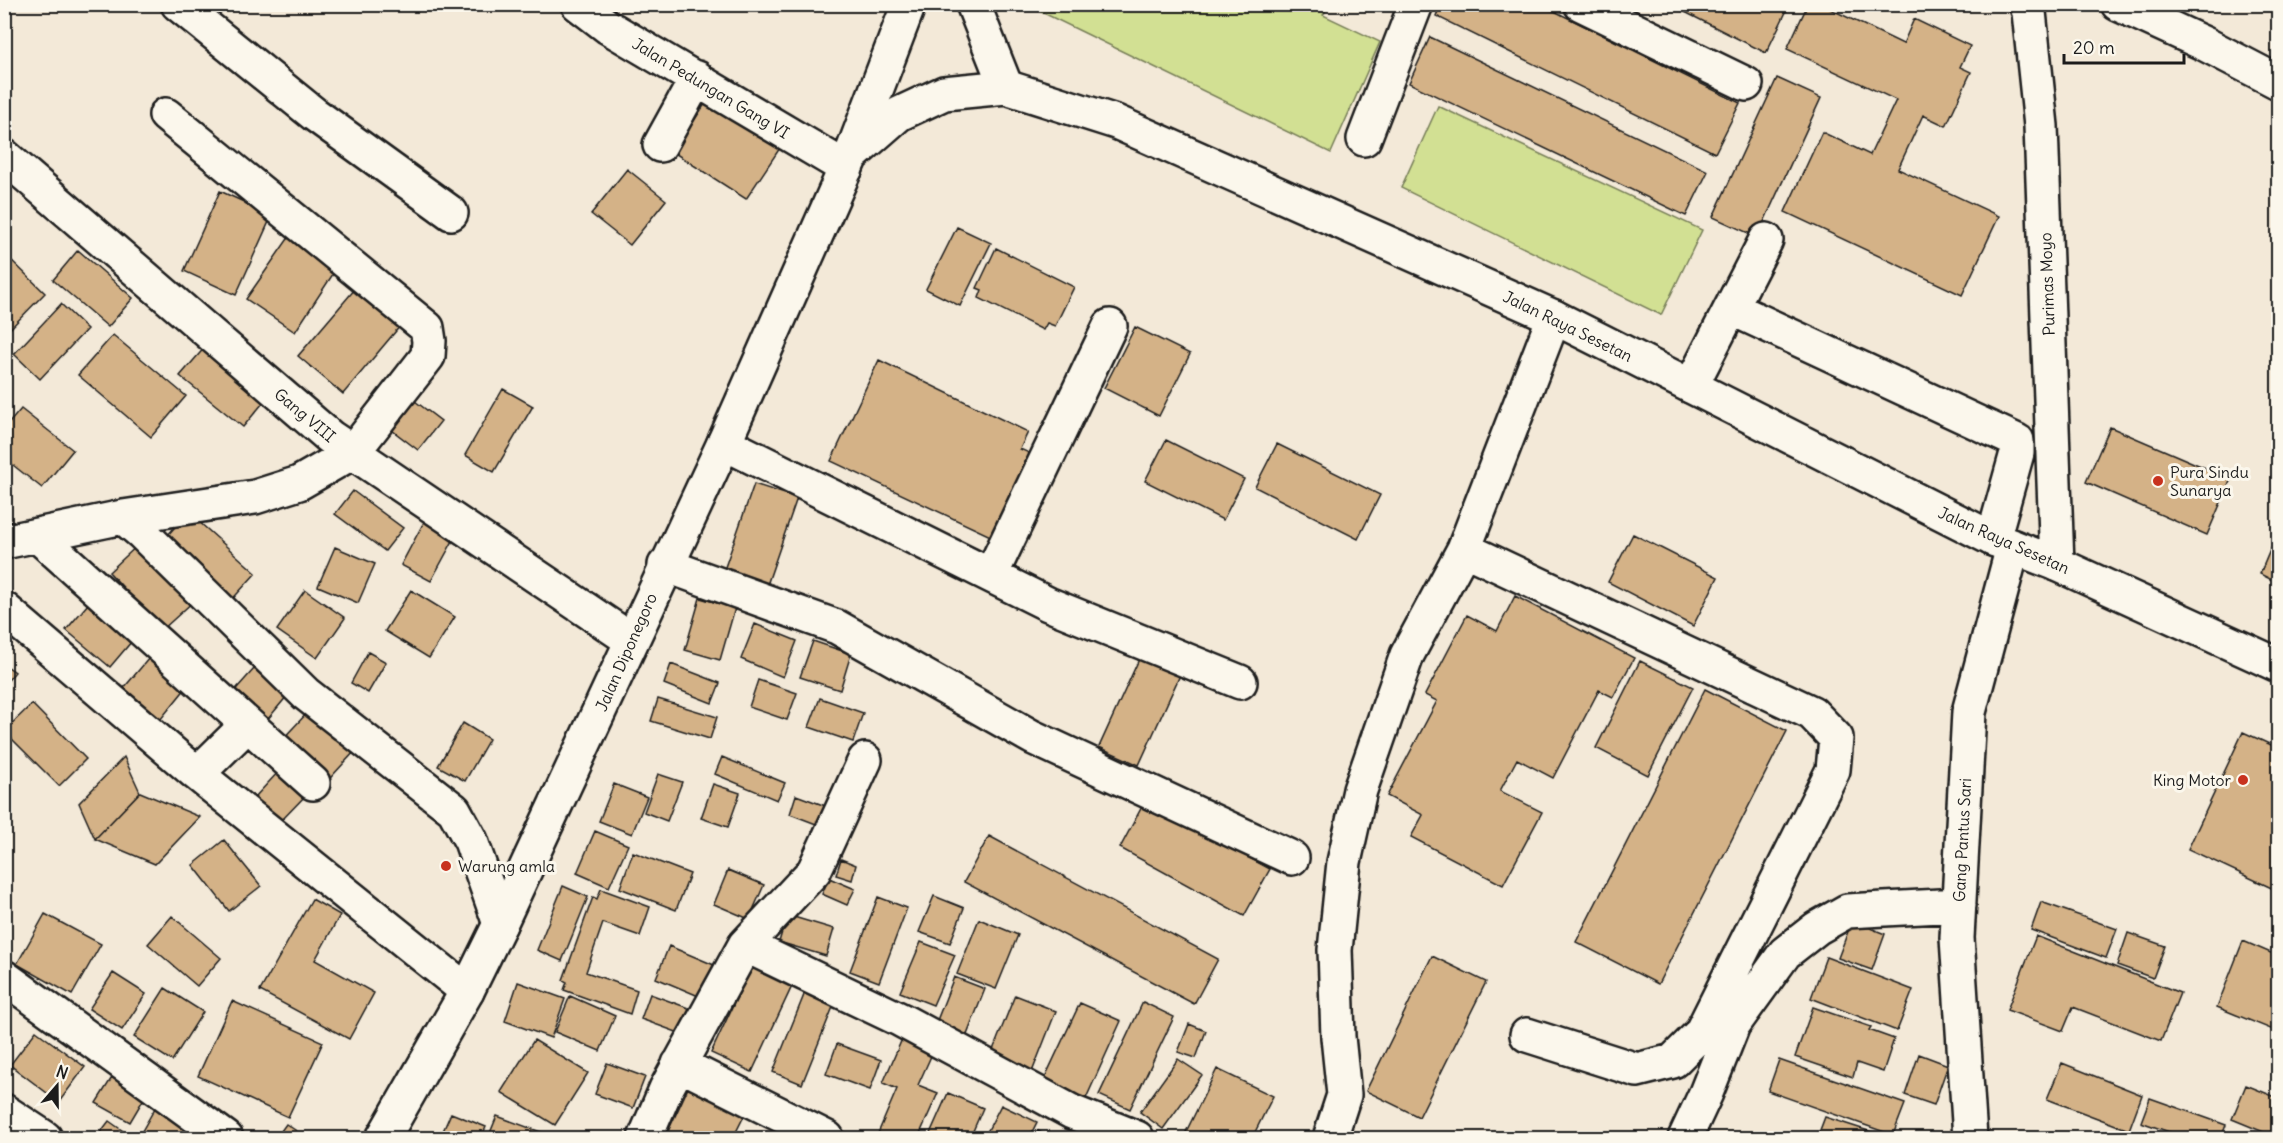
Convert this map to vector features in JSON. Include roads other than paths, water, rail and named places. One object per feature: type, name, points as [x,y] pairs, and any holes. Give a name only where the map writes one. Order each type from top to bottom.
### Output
[{"type":"street","points":[[178,4],[314,114],[451,213]]},
{"type":"street","name":"Jalan Pedungan Gang VI","points":[[578,4],[608,27],[849,162]]},
{"type":"street","name":"Jalan Diponegoro","points":[[383,1138],[467,992],[600,711],[665,565],[724,443],[849,162],[909,4]]},
{"type":"street","points":[[973,4],[1006,87]]},
{"type":"street","points":[[1364,139],[1416,4]]},
{"type":"street","points":[[1581,4],[1746,84]]},
{"type":"street","name":"Purimas Moyo","points":[[2026,4],[2029,12],[2041,126],[2057,564]]},
{"type":"street","points":[[2118,4],[2205,44],[2278,82]]},
{"type":"street","points":[[660,145],[697,78]]},
{"type":"street","name":"Jalan Raya Sesetan","points":[[849,162],[899,114],[944,93],[1006,87],[1116,122],[1554,317],[2003,543],[2057,564],[2278,665]]},
{"type":"street","points":[[4,542],[123,517],[255,497],[299,483],[353,452],[428,356],[427,328],[166,115]]},
{"type":"street","name":"Gang VIII","points":[[4,156],[330,437],[631,640]]},
{"type":"street","points":[[1691,386],[1766,240]]},
{"type":"street","name":"Gang Pantus Sari","points":[[1731,308],[2017,441],[2003,543],[1969,712],[1957,938],[1970,1138]]},
{"type":"street","points":[[1330,1138],[1344,1095],[1338,1037],[1335,950],[1344,862],[1360,790],[1407,655],[1464,549],[1554,317]]},
{"type":"street","points":[[991,576],[1110,326]]},
{"type":"street","points":[[724,443],[1048,604],[1240,682]]},
{"type":"street","points":[[123,517],[142,532],[306,694],[454,810],[471,841],[500,924]]},
{"type":"street","points":[[37,535],[313,783]]},
{"type":"street","points":[[1464,549],[1812,713],[1836,738],[1833,770],[1701,1033],[1672,1061],[1637,1070],[1527,1035]]},
{"type":"street","points":[[665,565],[837,627],[1032,737],[1292,858]]},
{"type":"street","points":[[4,609],[197,774],[467,992]]},
{"type":"street","points":[[197,774],[247,724]]},
{"type":"street","points":[[645,1138],[680,1064],[745,945],[814,871],[865,760]]},
{"type":"street","points":[[1685,1138],[1706,1094],[1733,1025],[1785,953],[1817,928],[1847,911],[1959,905]]},
{"type":"street","points":[[745,945],[901,1020],[1072,1112],[1137,1138]]},
{"type":"street","points":[[4,977],[226,1138]]},
{"type":"street","points":[[680,1064],[827,1138]]},
{"type":"street","points":[[4,1112],[45,1138]]},
{"type":"place","name":"Pura Sindu Sunarya","points":[[2158,481]]},
{"type":"place","name":"King Motor","points":[[2243,780]]},
{"type":"place","name":"Warung amla","points":[[446,866]]}]
